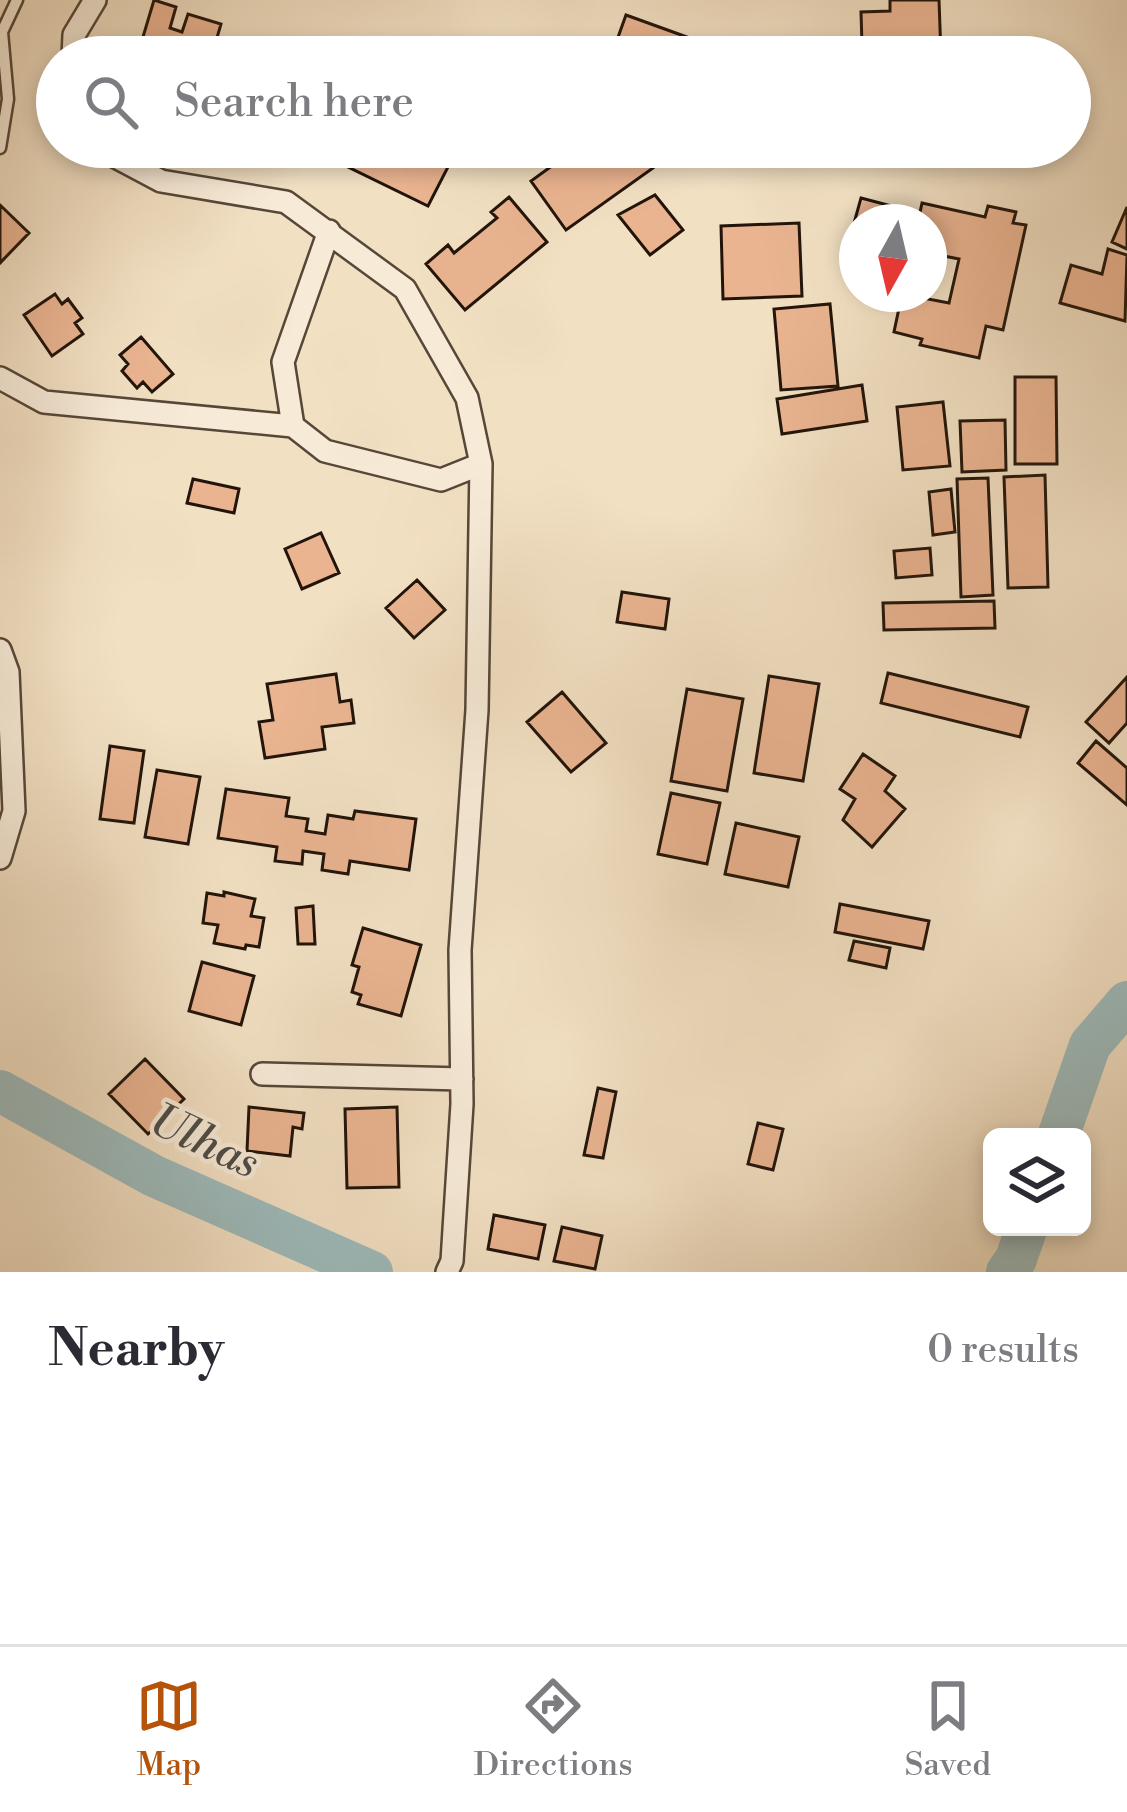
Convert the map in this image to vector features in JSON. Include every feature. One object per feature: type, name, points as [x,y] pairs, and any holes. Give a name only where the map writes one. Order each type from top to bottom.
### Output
[{"type":"street","points":[[74,36],[94,0]]},
{"type":"street","points":[[137,168],[161,181],[286,202],[329,231],[405,289],[467,398],[481,464],[477,710],[460,950],[462,1078],[449,1267]]},
{"type":"street","points":[[292,426],[284,362],[329,231]]},
{"type":"street","points":[[0,378],[44,402],[292,426],[325,451],[441,480],[481,464]]},
{"type":"street","points":[[0,650],[8,672],[14,811],[0,858]]},
{"type":"street","points":[[262,1074],[462,1078]]},
{"type":"lane","points":[[0,148],[8,99],[2,32],[17,0]]},
{"type":"building","points":[[154,0],[176,7],[170,28],[182,32],[188,14],[221,24],[218,36],[143,36]]},
{"type":"building","points":[[890,0],[939,0],[940,36],[862,36],[861,12],[890,11]]},
{"type":"building","points":[[626,15],[684,36],[618,36]]},
{"type":"building","points":[[350,168],[447,168],[428,206]]},
{"type":"building","points":[[549,168],[653,168],[566,230],[531,181]]},
{"type":"building","points":[[655,195],[683,230],[650,255],[618,215]]},
{"type":"building","points":[[509,197],[547,242],[465,310],[426,264],[448,245],[454,253],[497,218],[491,212]]},
{"type":"building","points":[[0,205],[29,233],[0,263]]},
{"type":"building","points":[[988,206],[1016,212],[1013,223],[1026,225],[1003,330],[986,326],[979,358],[920,345],[922,339],[894,332],[898,312],[947,312],[959,259],[947,257],[947,209],[985,217]]},
{"type":"building","points":[[1127,207],[1127,249],[1112,242]]},
{"type":"building","points":[[799,223],[802,296],[723,299],[721,226]]},
{"type":"building","points":[[1108,249],[1127,255],[1125,321],[1060,303],[1071,265],[1102,274]]},
{"type":"building","points":[[55,294],[62,304],[68,299],[82,318],[75,323],[83,334],[52,356],[24,315]]},
{"type":"building","points":[[830,304],[838,386],[781,390],[774,309]]},
{"type":"building","points":[[141,337],[173,374],[152,392],[143,382],[137,388],[122,371],[128,364],[120,355]]},
{"type":"building","points":[[1015,377],[1056,377],[1057,464],[1015,464]]},
{"type":"building","points":[[862,385],[867,421],[782,434],[777,399]]},
{"type":"building","points":[[943,402],[950,466],[903,470],[897,407]]},
{"type":"building","points":[[1005,420],[1006,470],[962,472],[960,421]]},
{"type":"building","points":[[1045,475],[1048,587],[1008,588],[1004,477]]},
{"type":"building","points":[[988,478],[993,595],[961,597],[957,479]]},
{"type":"building","points":[[193,479],[239,489],[234,513],[187,503]]},
{"type":"building","points":[[951,489],[955,532],[933,535],[929,492]]},
{"type":"building","points":[[321,533],[339,573],[302,589],[285,549]]},
{"type":"building","points":[[930,548],[932,575],[896,578],[894,551]]},
{"type":"building","points":[[417,580],[445,610],[414,638],[386,608]]},
{"type":"building","points":[[622,592],[669,599],[665,629],[617,622]]},
{"type":"building","points":[[994,601],[995,628],[884,630],[883,603]]},
{"type":"building","points":[[888,673],[1028,707],[1020,737],[881,703]]},
{"type":"building","points":[[336,674],[340,702],[351,700],[354,723],[322,727],[325,749],[265,758],[259,722],[273,720],[267,684]]},
{"type":"building","points":[[769,676],[819,684],[803,781],[754,773]]},
{"type":"building","points":[[1127,677],[1127,723],[1109,743],[1086,722]]},
{"type":"building","points":[[687,689],[743,699],[727,791],[671,781]]},
{"type":"building","points":[[562,692],[606,743],[571,772],[527,722]]},
{"type":"building","points":[[1096,741],[1127,768],[1127,805],[1078,763]]},
{"type":"building","points":[[110,746],[144,751],[134,823],[100,819]]},
{"type":"building","points":[[863,754],[895,776],[885,791],[905,809],[872,847],[843,820],[855,799],[840,789]]},
{"type":"building","points":[[157,770],[200,777],[188,844],[145,837]]},
{"type":"building","points":[[226,789],[289,798],[286,816],[308,819],[306,831],[325,834],[328,815],[353,819],[355,811],[416,819],[409,870],[350,861],[348,874],[322,870],[324,854],[303,851],[302,864],[275,861],[277,847],[218,838]]},
{"type":"building","points":[[671,793],[720,803],[707,864],[658,854]]},
{"type":"building","points":[[736,823],[799,837],[788,887],[725,874]]},
{"type":"building","points":[[224,892],[255,899],[251,916],[264,918],[259,947],[214,943],[218,925],[203,923],[207,893],[224,896]]},
{"type":"building","points":[[840,904],[929,921],[923,949],[835,932]]},
{"type":"building","points":[[313,906],[315,944],[298,944],[296,908]]},
{"type":"building","points":[[363,928],[421,945],[401,1016],[358,1004],[361,995],[352,992],[359,967],[352,965]]},
{"type":"building","points":[[854,941],[890,948],[886,968],[849,960]]},
{"type":"building","points":[[202,962],[254,976],[241,1025],[189,1011]]},
{"type":"building","points":[[145,1059],[184,1099],[148,1134],[109,1094]]},
{"type":"building","points":[[598,1088],[616,1092],[603,1158],[584,1155]]},
{"type":"building","points":[[249,1107],[304,1113],[302,1129],[293,1127],[290,1156],[247,1151]]},
{"type":"building","points":[[397,1107],[399,1187],[347,1188],[345,1109]]},
{"type":"building","points":[[758,1123],[783,1129],[773,1170],[748,1164]]},
{"type":"building","points":[[494,1215],[545,1225],[538,1259],[488,1249]]},
{"type":"building","points":[[562,1227],[602,1236],[595,1269],[554,1261]]},
{"type":"waterway","name":"Ulhas","points":[[1061,1128],[1090,1045],[1127,1002]]},
{"type":"waterway","name":"Ulhas","points":[[0,1091],[154,1176],[372,1272]]},
{"type":"waterway","name":"Ulhas","points":[[1007,1272],[1024,1236]]}]
